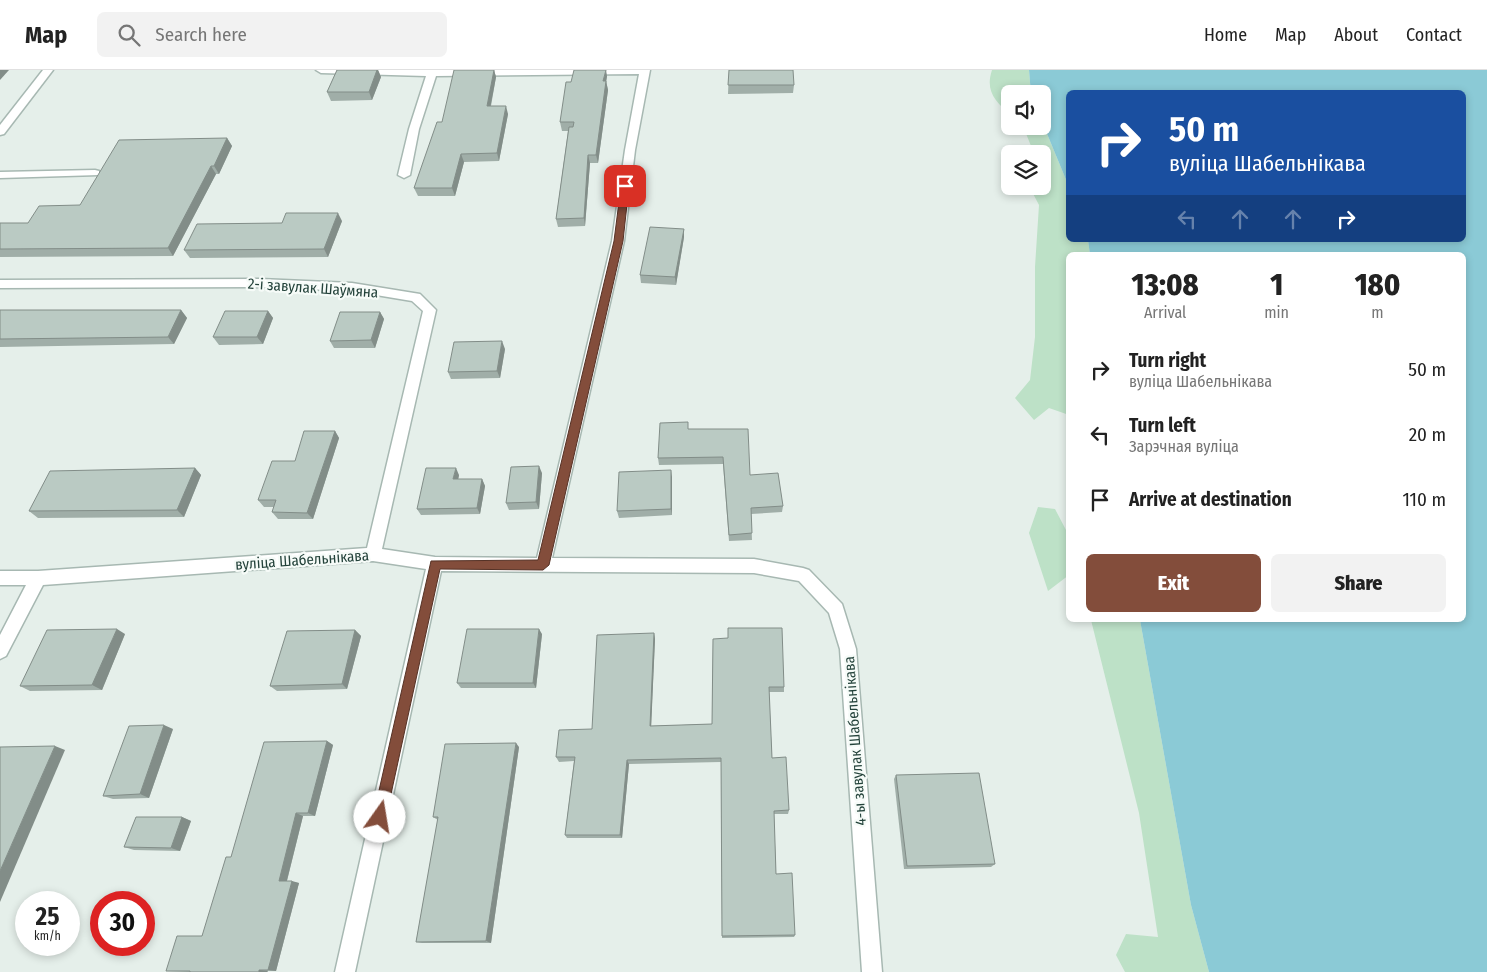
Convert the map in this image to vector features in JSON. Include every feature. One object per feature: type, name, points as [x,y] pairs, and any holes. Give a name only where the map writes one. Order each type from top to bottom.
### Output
[{"type":"street","points":[[0,132],[48,70]]},
{"type":"street","points":[[321,70],[432,73],[645,71],[630,150],[618,241],[543,565]]},
{"type":"street","points":[[404,175],[414,128],[432,73]]},
{"type":"street","points":[[0,175],[95,173]]},
{"type":"street","name":"2-і завулак Шаўмяна","points":[[0,284],[260,284],[352,288],[416,297],[430,310],[427,328],[373,554]]},
{"type":"street","name":"вуліца Шабельнікава","points":[[0,578],[38,578],[373,554],[435,564],[754,566]]},
{"type":"street","points":[[345,972],[435,564]]},
{"type":"street","name":"4-ы завулак Шабельнікава","points":[[754,566],[803,575],[836,609],[848,649],[872,972]]},
{"type":"street","points":[[0,651],[38,578]]},
{"type":"green space","points":[[992,70],[1029,70],[1030,85],[1001,85],[1001,106],[991,90],[990,77]]},
{"type":"green space","points":[[1027,135],[1048,135],[1066,180],[1066,242],[1088,242],[1090,252],[1066,252],[1066,414],[1049,408],[1034,420],[1015,398],[1030,380],[1035,337],[1035,267],[1039,205],[1034,195],[1051,195],[1051,145],[1031,145]]},
{"type":"green space","points":[[1038,507],[1055,509],[1066,530],[1066,577],[1048,591],[1029,533]]},
{"type":"green space","points":[[1091,622],[1140,622],[1191,905],[1209,972],[1125,972],[1116,955],[1126,934],[1158,937],[1139,813]]},
{"type":"water","points":[[1029,70],[1487,70],[1487,972],[1209,972],[1191,905],[1140,622],[1466,622],[1466,252],[1090,252],[1088,242],[1466,242],[1466,90],[1066,90],[1066,180],[1048,135],[1051,135],[1051,85],[1030,85]]},
{"type":"building","points":[[337,70],[377,70],[369,92],[327,92]]},
{"type":"building","points":[[454,70],[494,70],[487,106],[506,106],[497,153],[461,154],[452,188],[414,188],[437,122],[442,122]]},
{"type":"building","points":[[574,70],[606,70],[603,81],[606,81],[596,155],[588,155],[584,218],[556,219],[569,127],[573,127],[574,122],[560,122],[566,82],[571,82]]},
{"type":"building","points":[[729,70],[793,70],[794,85],[728,85]]},
{"type":"building","points":[[227,138],[214,166],[211,166],[168,248],[0,249],[0,223],[28,223],[39,206],[80,205],[119,140]]},
{"type":"building","points":[[286,213],[338,213],[324,249],[184,250],[197,224],[282,223]]},
{"type":"building","points":[[650,227],[684,229],[675,277],[640,275]]},
{"type":"building","points":[[0,310],[181,310],[168,337],[0,339]]},
{"type":"building","points":[[225,311],[268,311],[257,337],[213,337]]},
{"type":"building","points":[[340,312],[380,312],[371,340],[330,341]]},
{"type":"building","points":[[502,341],[497,371],[448,372],[454,342]]},
{"type":"building","points":[[688,422],[688,429],[748,429],[750,475],[778,473],[783,506],[751,508],[752,533],[729,535],[723,457],[658,458],[660,423]]},
{"type":"building","points":[[304,431],[335,431],[307,513],[272,512],[276,500],[258,500],[272,461],[295,461]]},
{"type":"building","points":[[539,466],[536,502],[506,503],[511,467]]},
{"type":"building","points":[[195,468],[177,510],[29,511],[50,471]]},
{"type":"building","points":[[426,468],[456,468],[453,479],[482,479],[477,508],[417,509]]},
{"type":"building","points":[[671,470],[671,509],[617,511],[619,472]]},
{"type":"building","points":[[728,628],[782,628],[784,687],[769,687],[772,758],[786,757],[789,810],[774,811],[776,874],[792,873],[795,935],[722,936],[721,758],[627,760],[620,835],[565,835],[575,757],[556,757],[559,730],[592,729],[597,635],[654,633],[650,726],[712,724],[713,639],[728,638]]},
{"type":"building","points":[[117,629],[92,685],[20,686],[47,630]]},
{"type":"building","points":[[467,629],[539,629],[533,683],[457,683]]},
{"type":"building","points":[[355,630],[342,684],[270,686],[287,631]]},
{"type":"building","points":[[164,725],[140,794],[103,796],[129,726]]},
{"type":"building","points":[[327,741],[308,813],[296,813],[279,881],[292,881],[268,970],[259,970],[259,972],[166,971],[177,936],[202,936],[226,857],[231,857],[264,742]]},
{"type":"building","points":[[516,743],[486,941],[416,942],[438,817],[433,817],[445,744]]},
{"type":"building","points":[[55,746],[0,871],[0,747]]},
{"type":"building","points":[[979,773],[995,864],[907,866],[896,775]]},
{"type":"building","points":[[136,817],[182,817],[171,848],[124,847]]},
{"type":"route","points":[[380,817],[435,564],[543,565],[618,241],[625,186]]}]
